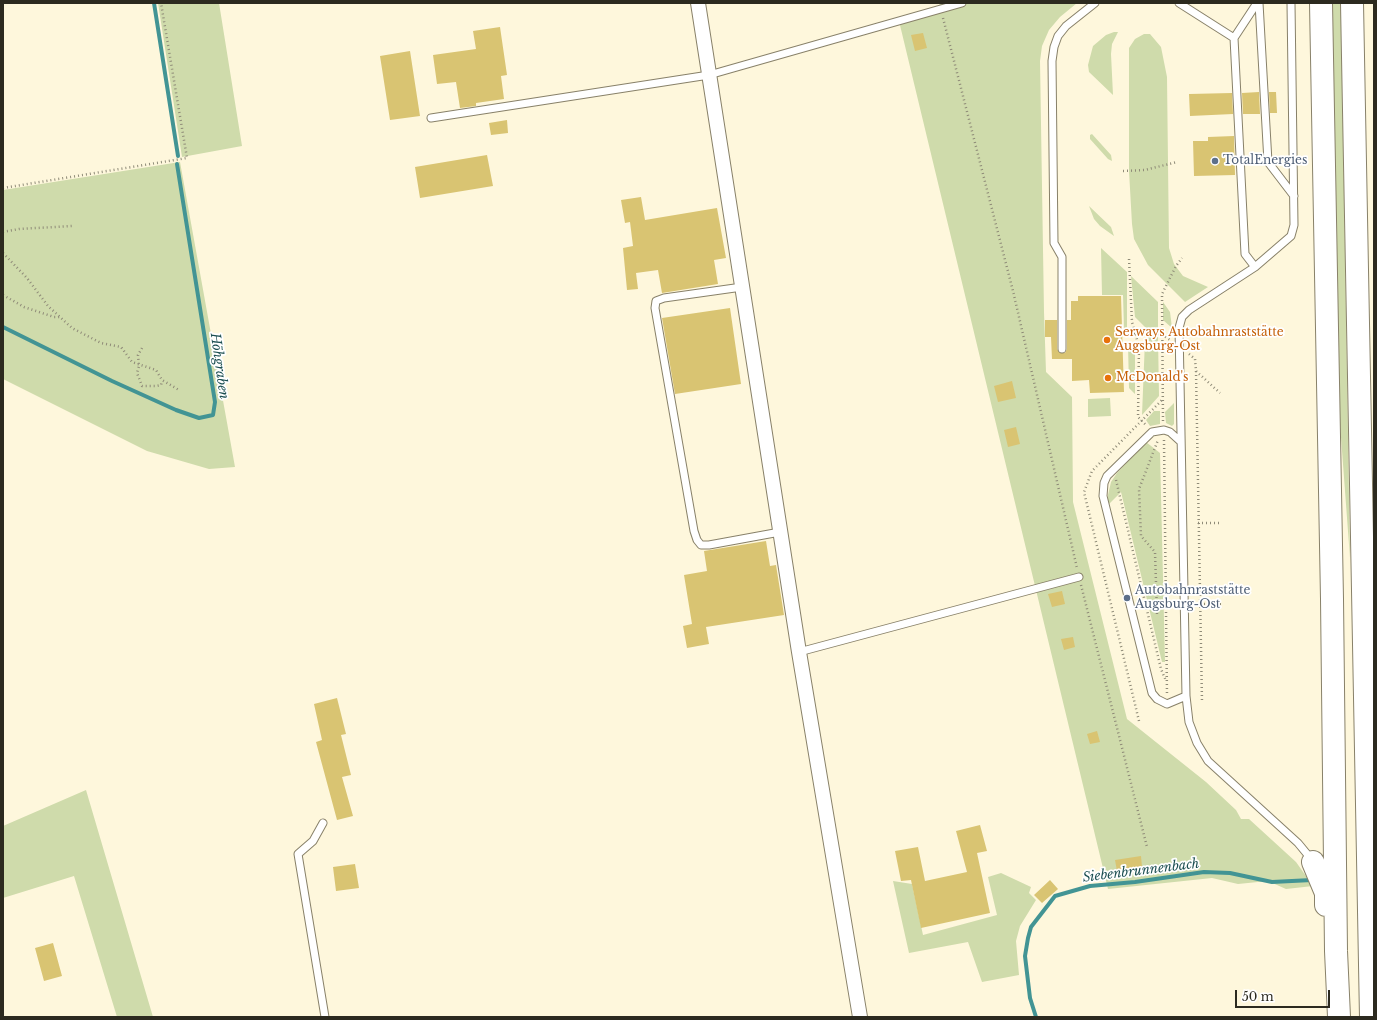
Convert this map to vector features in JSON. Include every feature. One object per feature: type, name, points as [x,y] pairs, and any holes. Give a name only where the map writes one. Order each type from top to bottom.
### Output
[{"type":"highway","points":[[1321,3],[1332,591],[1336,951],[1339,1017]]},
{"type":"highway","points":[[1352,3],[1371,1017]]},
{"type":"highway","points":[[1313,862],[1326,893],[1328,928],[1336,951]]},
{"type":"street","points":[[698,3],[798,652],[860,1017]]},
{"type":"lane","points":[[431,118],[709,75],[962,3]]},
{"type":"lane","points":[[1062,349],[1062,257],[1054,243],[1052,61],[1054,47],[1058,36],[1066,26],[1095,3]]},
{"type":"lane","points":[[1179,3],[1234,38]]},
{"type":"lane","points":[[1254,267],[1244,254],[1234,38],[1258,3]]},
{"type":"lane","points":[[1258,3],[1268,162],[1294,196]]},
{"type":"lane","points":[[1291,3],[1294,196],[1294,225],[1291,236],[1254,267],[1206,298],[1182,317],[1179,328],[1186,696],[1189,722],[1197,743],[1208,761],[1298,843],[1313,862]]},
{"type":"lane","points":[[742,287],[664,298],[656,301],[655,308],[694,531],[697,540],[701,545],[709,545],[780,532]]},
{"type":"lane","points":[[1181,442],[1170,432],[1164,430],[1152,432],[1107,476],[1104,483],[1105,508],[1150,688],[1157,699],[1167,704],[1186,696]]},
{"type":"lane","points":[[798,652],[1079,577]]},
{"type":"lane","points":[[323,823],[313,841],[298,854],[325,1017]]},
{"type":"path","points":[[3,188],[187,158],[161,3]]},
{"type":"path","points":[[941,9],[1012,291],[1079,577],[1147,846]]},
{"type":"path","points":[[1123,171],[1145,170],[1177,162]]},
{"type":"path","points":[[3,232],[19,229],[72,226]]},
{"type":"path","points":[[3,253],[60,317],[72,328],[101,343],[121,347],[132,362],[139,366],[156,370],[162,380],[179,390]]},
{"type":"path","points":[[1167,704],[1162,294],[1176,266],[1182,258]]},
{"type":"path","points":[[1129,259],[1132,322],[1139,347],[1138,417],[1164,444]]},
{"type":"path","points":[[3,295],[24,307],[54,317],[60,317]]},
{"type":"path","points":[[1122,334],[1136,334]]},
{"type":"path","points":[[142,348],[138,355],[139,366],[137,373],[142,386],[148,387],[161,384],[162,380]]},
{"type":"path","points":[[1196,370],[1202,702]]},
{"type":"path","points":[[1157,614],[1155,552],[1141,536],[1139,490],[1159,439]]},
{"type":"path","points":[[1109,452],[1161,669],[1167,683]]},
{"type":"path","points":[[1198,523],[1221,523]]},
{"type":"path","points":[[1200,604],[1221,604]]},
{"type":"green space","points":[[158,3],[219,3],[242,146],[182,157]]},
{"type":"green space","points":[[939,3],[1077,3],[1060,17],[1049,30],[1042,46],[1040,61],[1046,372],[1072,397],[1073,502],[1127,719],[1206,782],[1236,810],[1241,819],[1249,819],[1296,862],[1313,886],[1286,889],[1268,881],[1238,884],[1212,878],[1108,889],[899,21],[941,9]]},
{"type":"green space","points":[[1331,3],[1341,3],[1350,558],[1338,397]]},
{"type":"green space","points":[[1118,32],[1112,44],[1111,54],[1113,95],[1089,72],[1088,65],[1093,46],[1106,35]]},
{"type":"green space","points":[[1144,34],[1150,34],[1161,47],[1167,77],[1169,248],[1174,264],[1183,276],[1208,287],[1185,302],[1148,265],[1134,239],[1129,171],[1129,48],[1135,39]]},
{"type":"green space","points":[[1092,134],[1111,155],[1112,161],[1108,159],[1090,139],[1090,135]]},
{"type":"green space","points":[[180,162],[235,467],[209,469],[147,451],[3,379],[3,190]]},
{"type":"green space","points":[[1089,206],[1111,227],[1114,236],[1100,226],[1094,219]]},
{"type":"green space","points":[[1101,248],[1127,272],[1127,329],[1124,329],[1123,295],[1102,295]]},
{"type":"green space","points":[[1131,276],[1158,302],[1158,331],[1149,331],[1135,317]]},
{"type":"green space","points":[[1163,302],[1170,312],[1172,328],[1163,320]]},
{"type":"green space","points":[[1148,337],[1158,337],[1159,396],[1142,415],[1145,340]]},
{"type":"green space","points":[[1128,344],[1135,351],[1135,394],[1129,388]]},
{"type":"green space","points":[[1110,398],[1111,416],[1088,417],[1088,399]]},
{"type":"green space","points":[[1174,403],[1174,424],[1172,426],[1166,423],[1165,412]]},
{"type":"green space","points":[[1154,411],[1160,411],[1160,424],[1150,426],[1146,420]]},
{"type":"green space","points":[[1146,442],[1160,453],[1165,662],[1162,662],[1121,492],[1108,505],[1108,495],[1111,482],[1117,473]]},
{"type":"green space","points":[[86,790],[153,1017],[117,1017],[74,876],[3,898],[3,826]]},
{"type":"green space","points":[[1001,873],[1031,887],[1029,893],[1036,900],[1020,926],[1016,941],[1019,975],[982,982],[968,942],[909,953],[893,881],[912,884],[923,935],[997,915],[988,877]]},
{"type":"building","points":[[500,27],[507,75],[501,76],[504,99],[476,103],[476,106],[460,108],[456,82],[437,84],[433,55],[476,49],[473,31]]},
{"type":"building","points":[[923,33],[927,48],[915,51],[911,35]]},
{"type":"building","points":[[410,51],[420,116],[390,120],[380,56]]},
{"type":"building","points":[[1259,92],[1260,114],[1243,114],[1242,93]]},
{"type":"building","points":[[1269,92],[1276,92],[1277,113],[1270,113]]},
{"type":"building","points":[[1232,93],[1233,114],[1190,116],[1189,94]]},
{"type":"building","points":[[507,120],[508,133],[491,135],[489,123]]},
{"type":"building","points":[[1234,136],[1235,175],[1194,176],[1193,141],[1208,141],[1208,137]]},
{"type":"building","points":[[487,155],[493,186],[420,198],[415,167]]},
{"type":"building","points":[[641,197],[645,220],[717,208],[726,258],[714,260],[718,284],[662,293],[658,270],[636,273],[638,289],[627,290],[623,248],[633,246],[630,222],[625,223],[621,200]]},
{"type":"building","points":[[1078,296],[1121,296],[1124,392],[1090,393],[1089,380],[1072,381],[1072,359],[1052,359],[1051,337],[1045,337],[1045,320],[1057,320],[1057,349],[1060,353],[1065,353],[1067,349],[1067,320],[1071,320],[1071,301],[1078,301]]},
{"type":"building","points":[[730,308],[741,384],[675,394],[662,318]]},
{"type":"building","points":[[1012,381],[1016,398],[998,402],[994,386]]},
{"type":"building","points":[[1016,427],[1020,444],[1008,447],[1004,430]]},
{"type":"building","points":[[766,541],[770,566],[776,565],[784,615],[706,627],[709,644],[687,648],[683,626],[692,624],[684,575],[707,571],[704,551]]},
{"type":"building","points":[[1062,591],[1065,604],[1052,607],[1048,594]]},
{"type":"building","points":[[1073,637],[1075,647],[1064,650],[1061,639]]},
{"type":"building","points":[[337,698],[346,734],[341,735],[351,775],[342,777],[353,816],[337,820],[316,742],[322,740],[314,704]]},
{"type":"building","points":[[1097,731],[1100,742],[1090,744],[1087,734]]},
{"type":"building","points":[[980,825],[987,851],[977,853],[990,913],[921,928],[911,880],[901,881],[895,851],[918,847],[925,881],[967,872],[956,831]]},
{"type":"building","points":[[1141,856],[1142,867],[1117,871],[1115,860]]},
{"type":"building","points":[[355,864],[359,888],[336,891],[333,867]]},
{"type":"building","points":[[1050,880],[1058,889],[1042,903],[1034,895]]},
{"type":"building","points":[[53,943],[62,976],[44,981],[35,948]]},
{"type":"waterway","name":"Höhgraben","points":[[154,3],[178,156]]},
{"type":"waterway","name":"Höhgraben","points":[[3,327],[112,381],[176,410],[199,418],[213,415],[215,402],[177,164]]},
{"type":"waterway","name":"Siebenbrunnenbach","points":[[1036,1017],[1030,998],[1025,956],[1031,927],[1055,896],[1090,886],[1135,882],[1204,872],[1230,873],[1272,882],[1312,880]]},
{"type":"place","name":"TotalEnergies","points":[[1215,161]]},
{"type":"place","name":"Serways Autobahnraststätte Augsburg-Ost","points":[[1107,340]]},
{"type":"place","name":"McDonald's","points":[[1108,378]]},
{"type":"place","name":"Autobahnraststätte Augsburg-Ost","points":[[1127,598]]}]
